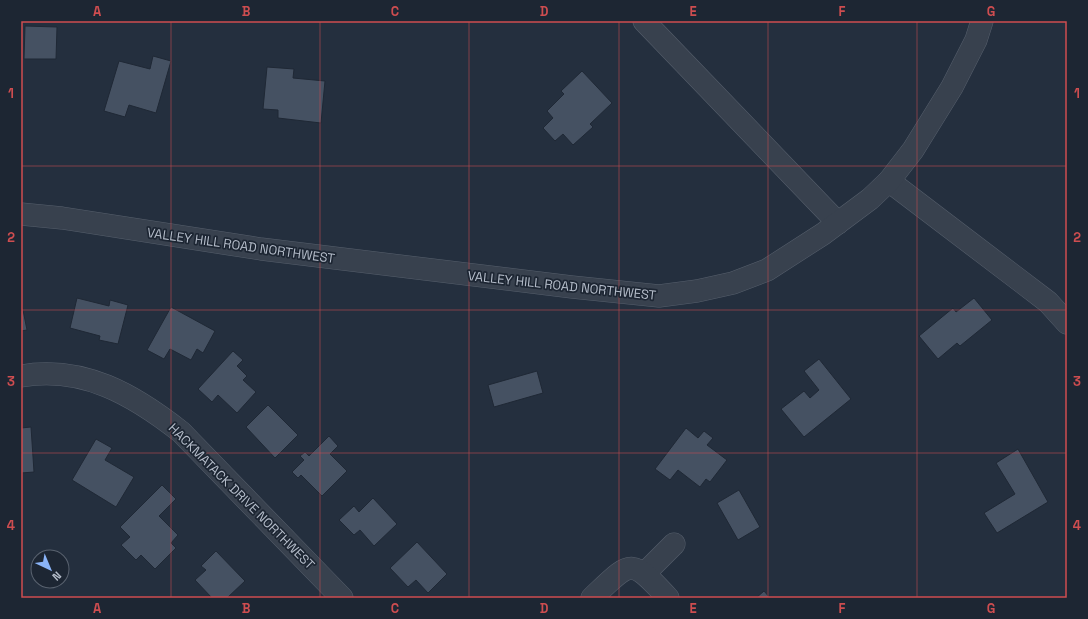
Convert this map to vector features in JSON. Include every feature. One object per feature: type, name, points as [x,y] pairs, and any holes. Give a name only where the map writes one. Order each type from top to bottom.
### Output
[{"type":"street","points":[[644,21],[838,223]]},
{"type":"street","name":"VALLEY HILL ROAD NORTHWEST","points":[[21,214],[62,218],[261,250],[659,296],[733,283],[767,270],[838,223],[870,200],[890,182],[913,150],[952,87],[976,40],[982,21]]},
{"type":"street","points":[[890,182],[1048,302],[1067,323]]},
{"type":"street","name":"HACKMATACK DRIVE NORTHWEST","points":[[21,376],[34,374],[60,374],[94,381],[127,394],[152,409],[181,432],[342,598]]},
{"type":"street","points":[[644,573],[674,544]]},
{"type":"street","points":[[592,598],[616,575],[626,568],[636,568],[644,573],[668,598]]},
{"type":"building","points":[[25,26],[57,27],[56,59],[24,59]]},
{"type":"building","points":[[153,56],[171,61],[156,113],[129,105],[125,117],[104,111],[119,61],[150,69]]},
{"type":"building","points":[[267,67],[294,69],[293,78],[325,81],[321,123],[278,118],[278,110],[263,109]]},
{"type":"building","points":[[582,71],[612,103],[590,124],[593,127],[573,145],[563,134],[555,141],[543,128],[553,118],[547,111],[564,94],[561,91]]},
{"type":"building","points":[[77,298],[109,306],[110,300],[128,305],[118,344],[99,340],[100,336],[70,328]]},
{"type":"building","points":[[974,298],[992,320],[960,346],[957,343],[938,359],[919,336],[953,308],[956,312]]},
{"type":"building","points":[[21,300],[27,330],[21,331]]},
{"type":"building","points":[[171,307],[215,331],[203,353],[197,349],[191,360],[170,349],[164,359],[147,350]]},
{"type":"building","points":[[233,351],[243,360],[237,366],[247,376],[243,380],[256,392],[237,413],[218,395],[212,402],[198,389]]},
{"type":"building","points":[[819,359],[851,399],[804,437],[781,409],[804,391],[810,398],[819,390],[804,371]]},
{"type":"building","points":[[537,371],[543,393],[494,407],[488,385]]},
{"type":"building","points":[[268,405],[298,435],[275,458],[246,427]]},
{"type":"building","points":[[31,427],[34,472],[21,473],[21,428]]},
{"type":"building","points":[[686,428],[698,438],[704,431],[713,438],[707,445],[727,460],[710,482],[706,479],[700,487],[678,470],[670,480],[655,469]]},
{"type":"building","points":[[329,436],[338,446],[330,454],[347,471],[322,496],[301,475],[298,478],[292,472],[304,460],[300,456],[305,452],[309,456]]},
{"type":"building","points":[[96,439],[112,448],[105,460],[134,477],[116,507],[72,480]]},
{"type":"building","points":[[1018,449],[1048,502],[997,533],[984,513],[1015,494],[996,463]]},
{"type":"building","points":[[162,485],[176,499],[159,516],[178,535],[171,543],[176,548],[155,569],[141,555],[136,560],[121,545],[130,537],[120,527]]},
{"type":"building","points":[[739,490],[760,527],[738,540],[717,503]]},
{"type":"building","points":[[373,498],[397,524],[374,546],[360,530],[354,535],[339,520],[354,506],[359,512]]},
{"type":"building","points":[[417,542],[447,574],[428,593],[416,580],[408,587],[390,568]]},
{"type":"building","points":[[216,551],[245,581],[227,598],[212,598],[195,580],[206,570],[201,566]]},
{"type":"building","points":[[764,591],[770,598],[756,598]]}]
